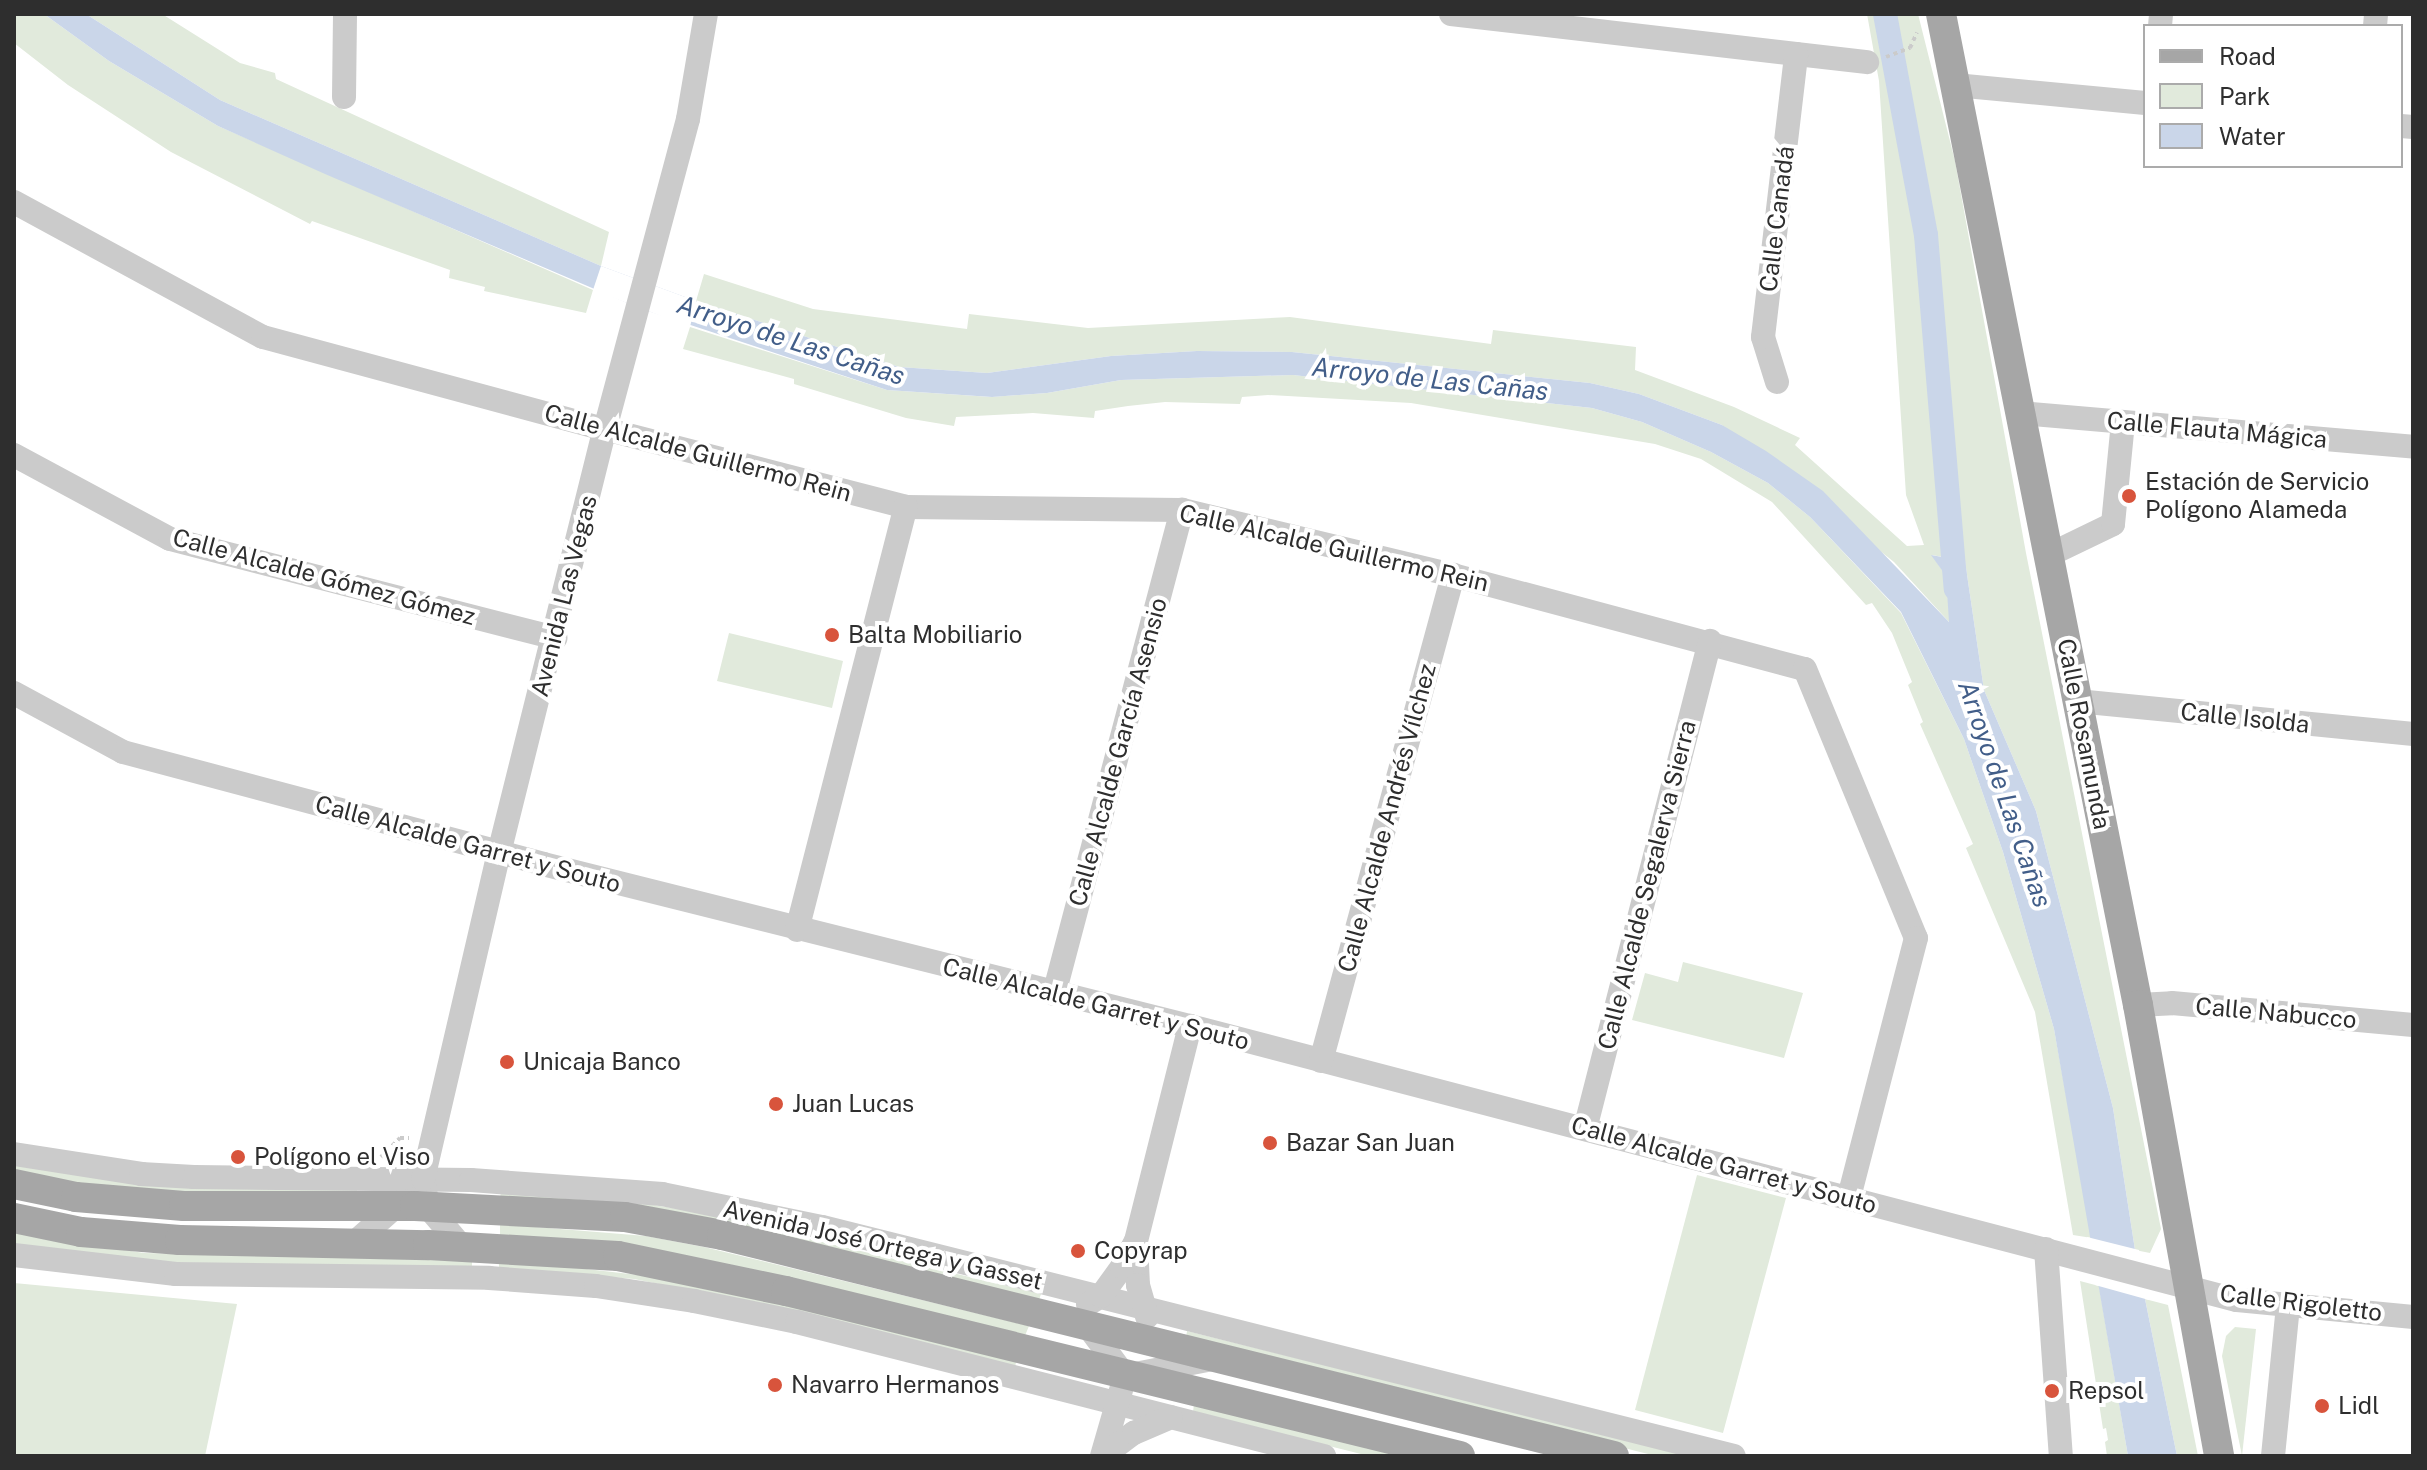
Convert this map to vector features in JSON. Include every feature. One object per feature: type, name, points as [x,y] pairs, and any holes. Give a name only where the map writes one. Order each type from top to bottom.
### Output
[{"type":"main road","name":"Calle Rosamunda","points":[[1930,19],[1955,85],[2138,1005],[2177,1283],[2219,1456]]},
{"type":"main road","name":"Avenida José Ortega y Gasset","points":[[14,1184],[76,1197],[184,1206],[397,1207],[425,1193],[625,1217],[680,1227],[1614,1456]]},
{"type":"main road","points":[[14,1218],[81,1232],[180,1240],[354,1243],[618,1256],[786,1291],[1121,1390],[1460,1456]]},
{"type":"street","points":[[344,97],[345,14]]},
{"type":"street","name":"Avenida Las Vegas","points":[[425,1193],[499,853],[605,429],[688,119],[706,14]]},
{"type":"street","points":[[1451,14],[1867,62]]},
{"type":"street","name":"Calle Canadá","points":[[1777,382],[1763,337],[1796,54]]},
{"type":"street","points":[[1955,85],[2143,103]]},
{"type":"street","name":"Calle Alcalde Guillermo Rein","points":[[14,202],[263,337],[605,429],[906,507],[1182,510],[1453,575],[1710,641],[1805,669],[1916,938],[1849,1198]]},
{"type":"street","name":"Calle Flauta Mágica","points":[[2020,413],[2413,447]]},
{"type":"street","points":[[2049,555],[2113,524],[2123,422]]},
{"type":"street","name":"Calle Alcalde Gómez Gómez","points":[[14,455],[170,539],[555,638]]},
{"type":"street","points":[[797,930],[906,507]]},
{"type":"street","name":"Calle Alcalde García Asensio","points":[[1054,994],[1182,510]]},
{"type":"street","name":"Calle Alcalde Andrés Vílchez","points":[[1321,1061],[1453,575]]},
{"type":"street","name":"Calle Alcalde Segalerva Sierra","points":[[1585,1129],[1710,641]]},
{"type":"street","name":"Calle Alcalde Garret y Souto","points":[[14,693],[123,752],[499,853],[1190,1026],[2177,1283]]},
{"type":"street","name":"Calle Isolda","points":[[2077,701],[2413,734]]},
{"type":"street","name":"Calle Nabucco","points":[[2138,1005],[2172,1003],[2413,1025]]},
{"type":"street","points":[[1103,1456],[1121,1390],[1077,1325],[1122,1267],[1136,1241],[1190,1026]]},
{"type":"street","name":"Avenida José Ortega y Gasset","points":[[14,1154],[47,1162],[194,1177],[425,1193],[541,1183],[662,1194],[822,1227],[1734,1456]]},
{"type":"street","points":[[425,1193],[462,1247]]},
{"type":"street","points":[[354,1243],[397,1207]]},
{"type":"street","points":[[1136,1241],[1138,1285],[1143,1307],[1150,1324],[1168,1348]]},
{"type":"street","points":[[2046,1249],[2061,1456]]},
{"type":"street","points":[[14,1255],[176,1274],[489,1278],[596,1286],[797,1322],[1121,1390],[1171,1417],[1270,1448],[1322,1456]]},
{"type":"street","name":"Calle Rigoletto","points":[[2177,1283],[2237,1300],[2413,1317]]},
{"type":"street","points":[[2273,1456],[2288,1305]]},
{"type":"street","points":[[1121,1390],[1214,1359]]},
{"type":"street","points":[[1103,1456],[1134,1433],[1171,1417]]},
{"type":"path","points":[[1867,62],[1910,48],[1930,19]]},
{"type":"green space","points":[[14,14],[44,14],[109,61],[218,126],[593,290],[586,313],[484,291],[485,287],[449,278],[450,270],[312,221],[310,224],[171,152],[68,85],[14,43]]},
{"type":"green space","points":[[86,14],[162,14],[240,63],[275,73],[276,79],[609,232],[601,266],[220,100]]},
{"type":"green space","points":[[1867,14],[1918,14],[1955,161],[2026,553],[2161,1229],[2150,1253],[2135,1250],[2113,1108],[2036,811],[1984,690],[1965,561],[1932,555],[1946,576],[1950,623],[1894,562],[1722,425],[1639,394],[1590,383],[1292,352],[1197,351],[1111,356],[987,373],[899,367],[696,301],[704,274],[813,309],[967,329],[969,314],[1088,328],[1290,317],[1491,344],[1493,330],[1636,347],[1635,370],[1734,407],[1800,438],[1795,445],[1907,546],[1924,545],[1906,495],[1879,81]]},
{"type":"green space","points":[[690,327],[887,390],[991,397],[1047,393],[1121,380],[1293,375],[1592,408],[1642,422],[1711,452],[1768,483],[1810,517],[1901,613],[1964,739],[2003,852],[2054,1029],[2092,1238],[2073,1235],[2035,1012],[1966,848],[1973,844],[1920,724],[1923,722],[1908,685],[1912,682],[1892,633],[1872,603],[1866,605],[1772,502],[1701,459],[1655,444],[1411,403],[1268,395],[1242,397],[1240,404],[1165,402],[1128,406],[1095,411],[1094,418],[1033,413],[956,417],[954,426],[906,418],[794,384],[794,379],[683,349]]},
{"type":"green space","points":[[729,633],[843,661],[832,708],[717,681]]},
{"type":"green space","points":[[1683,962],[1803,993],[1784,1058],[1632,1020],[1645,973],[1678,982]]},
{"type":"green space","points":[[14,1163],[357,1187],[357,1197],[140,1193],[14,1173]]},
{"type":"green space","points":[[1697,1175],[1786,1198],[1723,1433],[1635,1410]]},
{"type":"green space","points":[[501,1190],[636,1202],[697,1212],[1041,1294],[1038,1303],[500,1200]]},
{"type":"green space","points":[[500,1224],[646,1236],[704,1247],[1029,1326],[1024,1338],[500,1236]]},
{"type":"green space","points":[[14,1233],[144,1253],[472,1260],[472,1268],[146,1262],[14,1246]]},
{"type":"green space","points":[[499,1259],[682,1280],[1016,1362],[1015,1368],[753,1303],[634,1279],[499,1268]]},
{"type":"green space","points":[[2080,1281],[2099,1286],[2128,1456],[2107,1456],[2105,1442],[2108,1440],[2106,1428],[2103,1429]]},
{"type":"green space","points":[[14,1283],[237,1304],[205,1456],[14,1456]]},
{"type":"green space","points":[[2145,1299],[2168,1305],[2198,1456],[2177,1456]]},
{"type":"green space","points":[[2235,1327],[2256,1329],[2242,1456],[2222,1356],[2226,1336]]},
{"type":"green space","points":[[1187,1331],[1694,1456],[1656,1456],[1186,1338]]},
{"type":"green space","points":[[1194,1404],[1405,1456],[1369,1456],[1193,1412]]},
{"type":"water","name":"Arroyo de Las Cañas","points":[[44,14],[86,14],[220,100],[601,266],[696,301],[899,367],[987,373],[1111,356],[1197,351],[1292,352],[1590,383],[1639,394],[1722,425],[1766,451],[1823,491],[1949,622],[1946,576],[1931,555],[1965,561],[1984,690],[2036,811],[2113,1108],[2135,1250],[2177,1456],[2128,1456],[2054,1029],[2003,852],[1964,739],[1901,612],[1810,517],[1768,483],[1711,452],[1642,422],[1592,408],[1293,375],[1121,380],[1047,393],[992,397],[887,390],[639,308],[325,174],[218,126],[109,61]]},
{"type":"pier","points":[[601,266],[696,301],[690,327],[593,290]]},
{"type":"pier","points":[[2087,1237],[2139,1250],[2149,1300],[2095,1285]]},
{"type":"waterway","points":[[1885,14],[1926,235],[1956,589]]},
{"type":"place","name":"Estación de Servicio Polígono Alameda","points":[[2129,496]]},
{"type":"place","name":"Balta Mobiliario","points":[[832,635]]},
{"type":"place","name":"Unicaja Banco","points":[[507,1062]]},
{"type":"place","name":"Juan Lucas","points":[[776,1104]]},
{"type":"place","name":"Bazar San Juan","points":[[1270,1143]]},
{"type":"place","name":"Polígono el Viso","points":[[238,1157]]},
{"type":"place","name":"Copyrap","points":[[1078,1251]]},
{"type":"place","name":"Navarro Hermanos","points":[[775,1385]]},
{"type":"place","name":"Repsol","points":[[2052,1391]]},
{"type":"place","name":"Lidl","points":[[2322,1406]]}]
